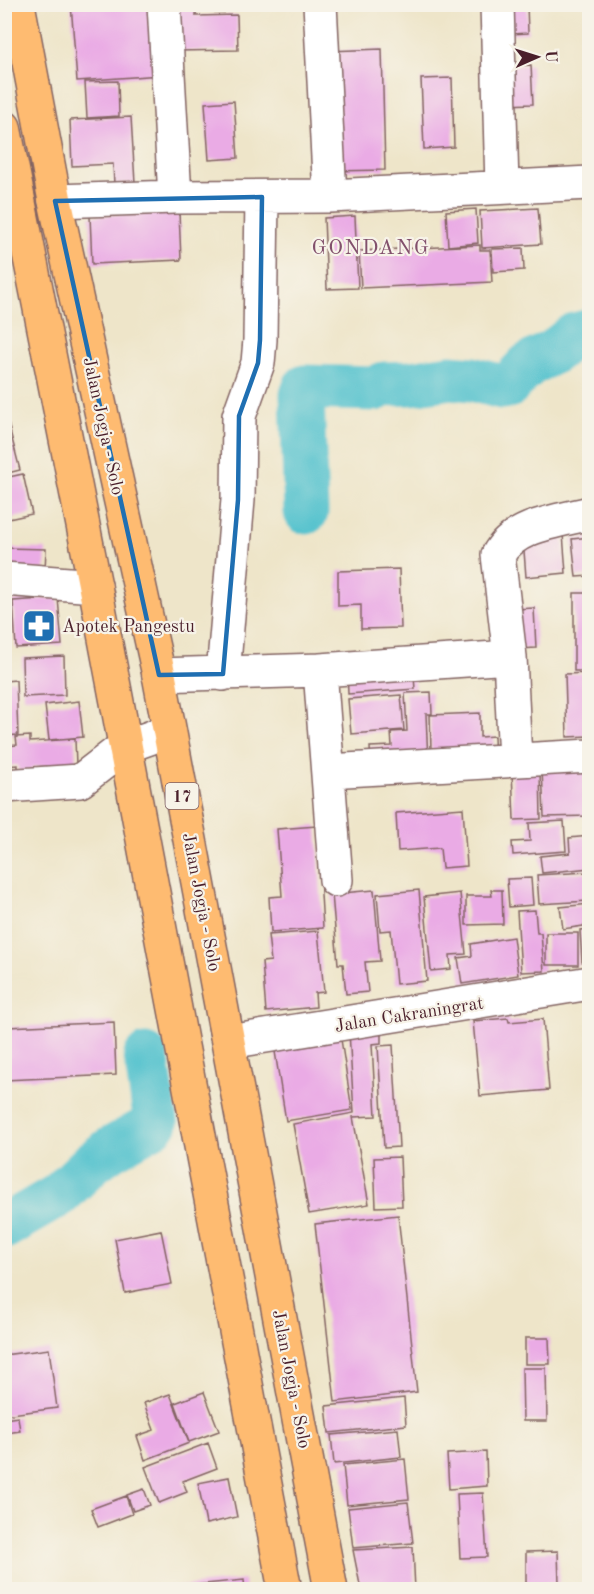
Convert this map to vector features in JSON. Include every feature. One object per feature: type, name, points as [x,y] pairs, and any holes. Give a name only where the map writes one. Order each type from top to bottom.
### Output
[{"type":"highway","name":"Jalan Jogja - Solo","points":[[18,4],[55,201],[159,675],[331,1590]]},
{"type":"highway","points":[[4,127],[14,219],[95,586],[285,1590]]},
{"type":"street","points":[[164,4],[175,196]]},
{"type":"street","points":[[320,4],[330,196]]},
{"type":"street","points":[[497,4],[502,187]]},
{"type":"street","points":[[55,201],[175,196],[330,196],[590,183]]},
{"type":"street","points":[[223,674],[238,500],[239,416],[258,363],[260,340],[262,196]]},
{"type":"street","points":[[515,760],[510,657],[498,555],[509,540],[538,527],[590,513]]},
{"type":"street","points":[[4,579],[95,586]]},
{"type":"street","points":[[159,675],[320,670],[510,657]]},
{"type":"street","points":[[320,670],[336,880]]},
{"type":"street","points":[[4,786],[80,781],[124,747],[169,731]]},
{"type":"street","points":[[328,771],[590,756]]},
{"type":"street","name":"Jalan Cakraningrat","points":[[229,1042],[590,983]]},
{"type":"highlighted area","points":[[262,197],[260,340],[258,363],[239,416],[238,500],[223,674],[159,675],[55,201]]},
{"type":"building","points":[[71,4],[156,4],[161,75],[77,81]]},
{"type":"building","points":[[510,4],[527,4],[528,33],[511,34]]},
{"type":"building","points":[[174,5],[196,5],[196,16],[237,15],[238,50],[175,51]]},
{"type":"building","points":[[382,49],[385,170],[332,171],[328,51]]},
{"type":"building","points":[[531,65],[533,104],[503,105],[502,66]]},
{"type":"building","points":[[452,78],[454,147],[424,149],[421,79]]},
{"type":"building","points":[[118,81],[119,116],[87,118],[85,82]]},
{"type":"building","points":[[234,101],[238,158],[209,160],[205,103]]},
{"type":"building","points":[[131,117],[135,183],[114,184],[113,164],[72,166],[70,120]]},
{"type":"building","points":[[538,208],[541,244],[482,248],[480,211]]},
{"type":"building","points":[[476,209],[478,243],[448,246],[446,211]]},
{"type":"building","points":[[179,212],[181,260],[92,264],[90,216]]},
{"type":"building","points":[[355,216],[358,288],[327,289],[324,218]]},
{"type":"building","points":[[480,245],[480,250],[490,250],[492,282],[361,288],[359,251]]},
{"type":"building","points":[[523,248],[524,270],[493,272],[492,249]]},
{"type":"building","points":[[4,395],[8,413],[4,414]]},
{"type":"building","points":[[8,423],[20,470],[4,474],[4,424]]},
{"type":"building","points":[[23,474],[32,514],[4,520],[4,478]]},
{"type":"building","points":[[563,534],[566,573],[526,577],[523,538]]},
{"type":"building","points":[[590,537],[590,576],[576,577],[572,539]]},
{"type":"building","points":[[4,548],[46,549],[45,570],[4,569]]},
{"type":"building","points":[[399,569],[401,628],[361,629],[361,605],[338,606],[338,571]]},
{"type":"building","points":[[9,593],[11,632],[4,632],[4,594]]},
{"type":"building","points":[[574,593],[590,593],[590,671],[574,671]]},
{"type":"building","points":[[58,598],[62,645],[16,648],[13,601]]},
{"type":"building","points":[[534,608],[536,648],[518,649],[516,609]]},
{"type":"building","points":[[64,656],[65,695],[23,697],[22,658]]},
{"type":"building","points":[[413,665],[415,689],[348,694],[347,669]]},
{"type":"building","points":[[590,673],[590,736],[567,737],[565,674]]},
{"type":"building","points":[[16,680],[18,735],[4,736],[4,681]]},
{"type":"building","points":[[431,692],[432,714],[426,714],[428,762],[371,765],[370,747],[392,746],[391,732],[407,731],[405,693]]},
{"type":"building","points":[[401,695],[404,730],[351,734],[348,699]]},
{"type":"building","points":[[79,701],[83,737],[49,740],[45,705]]},
{"type":"building","points":[[480,713],[480,737],[494,736],[495,761],[431,750],[430,715]]},
{"type":"building","points":[[30,736],[30,742],[75,739],[76,765],[32,767],[32,770],[18,771],[18,765],[4,766],[4,746],[17,745],[16,737]]},
{"type":"building","points":[[588,767],[590,816],[544,817],[542,768]]},
{"type":"building","points":[[540,770],[541,819],[514,820],[512,771]]},
{"type":"building","points":[[463,808],[467,866],[442,868],[440,848],[398,851],[396,813]]},
{"type":"building","points":[[564,821],[566,851],[513,855],[512,842],[530,841],[529,823]]},
{"type":"building","points":[[317,826],[323,928],[271,932],[269,897],[282,896],[277,829]]},
{"type":"building","points":[[590,836],[590,868],[542,873],[540,856],[570,853],[569,838]]},
{"type":"building","points":[[587,872],[589,901],[539,904],[537,875]]},
{"type":"building","points":[[531,878],[533,905],[509,907],[507,879]]},
{"type":"building","points":[[374,890],[380,961],[365,962],[368,992],[346,994],[343,964],[338,964],[332,894]]},
{"type":"building","points":[[419,890],[427,981],[396,984],[391,930],[380,931],[377,894]]},
{"type":"building","points":[[491,890],[502,890],[503,924],[466,925],[466,896],[492,896]]},
{"type":"building","points":[[460,893],[466,954],[450,955],[451,969],[431,971],[424,897]]},
{"type":"building","points":[[590,904],[590,925],[563,929],[560,907]]},
{"type":"building","points":[[535,910],[537,933],[541,933],[544,971],[521,972],[517,911]]},
{"type":"building","points":[[590,929],[590,961],[582,962],[580,930]]},
{"type":"building","points":[[318,931],[324,992],[315,993],[316,1007],[266,1012],[262,962],[271,961],[268,935]]},
{"type":"building","points":[[546,933],[578,933],[578,965],[546,965]]},
{"type":"building","points":[[513,937],[518,975],[462,984],[458,958],[472,956],[471,944]]},
{"type":"building","points":[[508,1018],[509,1022],[543,1019],[549,1090],[480,1096],[473,1021]]},
{"type":"building","points":[[114,1022],[116,1075],[4,1080],[4,1062],[9,1062],[8,1027]]},
{"type":"building","points":[[381,1030],[381,1043],[372,1044],[376,1116],[353,1117],[369,1204],[309,1214],[293,1124],[354,1113],[349,1032]]},
{"type":"building","points":[[340,1033],[352,1110],[286,1121],[274,1045]]},
{"type":"building","points":[[393,1045],[399,1147],[384,1148],[378,1046]]},
{"type":"building","points":[[400,1157],[402,1206],[376,1207],[374,1158]]},
{"type":"building","points":[[398,1215],[417,1392],[335,1402],[315,1224]]},
{"type":"building","points":[[161,1230],[172,1284],[125,1293],[115,1239]]},
{"type":"building","points":[[525,1338],[549,1338],[550,1364],[525,1364]]},
{"type":"building","points":[[49,1349],[57,1408],[4,1415],[4,1355]]},
{"type":"building","points":[[522,1368],[546,1368],[547,1421],[523,1421]]},
{"type":"building","points":[[204,1392],[219,1431],[189,1442],[175,1403]]},
{"type":"building","points":[[170,1394],[189,1443],[145,1460],[137,1436],[154,1430],[144,1403]]},
{"type":"building","points":[[404,1398],[406,1425],[329,1433],[326,1406]]},
{"type":"building","points":[[18,1417],[20,1431],[6,1433],[4,1419]]},
{"type":"building","points":[[398,1429],[401,1457],[334,1464],[331,1435]]},
{"type":"building","points":[[208,1443],[217,1468],[183,1481],[187,1492],[159,1503],[145,1467]]},
{"type":"building","points":[[486,1452],[487,1486],[449,1489],[447,1454]]},
{"type":"building","points":[[405,1459],[409,1499],[347,1505],[343,1465]]},
{"type":"building","points":[[229,1477],[237,1517],[206,1524],[198,1483]]},
{"type":"building","points":[[144,1489],[150,1505],[133,1511],[127,1495]]},
{"type":"building","points":[[483,1493],[487,1557],[460,1558],[457,1494]]},
{"type":"building","points":[[126,1496],[132,1514],[98,1527],[91,1509]]},
{"type":"building","points":[[408,1502],[413,1543],[353,1548],[348,1508]]},
{"type":"building","points":[[413,1547],[415,1590],[361,1590],[353,1550]]},
{"type":"building","points":[[558,1551],[559,1583],[526,1584],[526,1552]]},
{"type":"building","points":[[244,1580],[245,1590],[166,1590],[166,1588]]},
{"type":"building","points":[[561,1587],[561,1590],[526,1590],[526,1588]]},
{"type":"waterway","points":[[306,512],[302,395],[305,387],[375,389],[384,384],[411,383],[450,377],[472,379],[502,387],[508,386],[528,365],[553,352],[574,335],[590,331]]},
{"type":"waterway","points":[[4,1227],[59,1195],[93,1162],[154,1125],[156,1122],[146,1056]]},
{"type":"place","name":"Apotek Pangestu","points":[[39,626]]},
{"type":"district","name":"GONDANG","points":[[371,247]]}]
